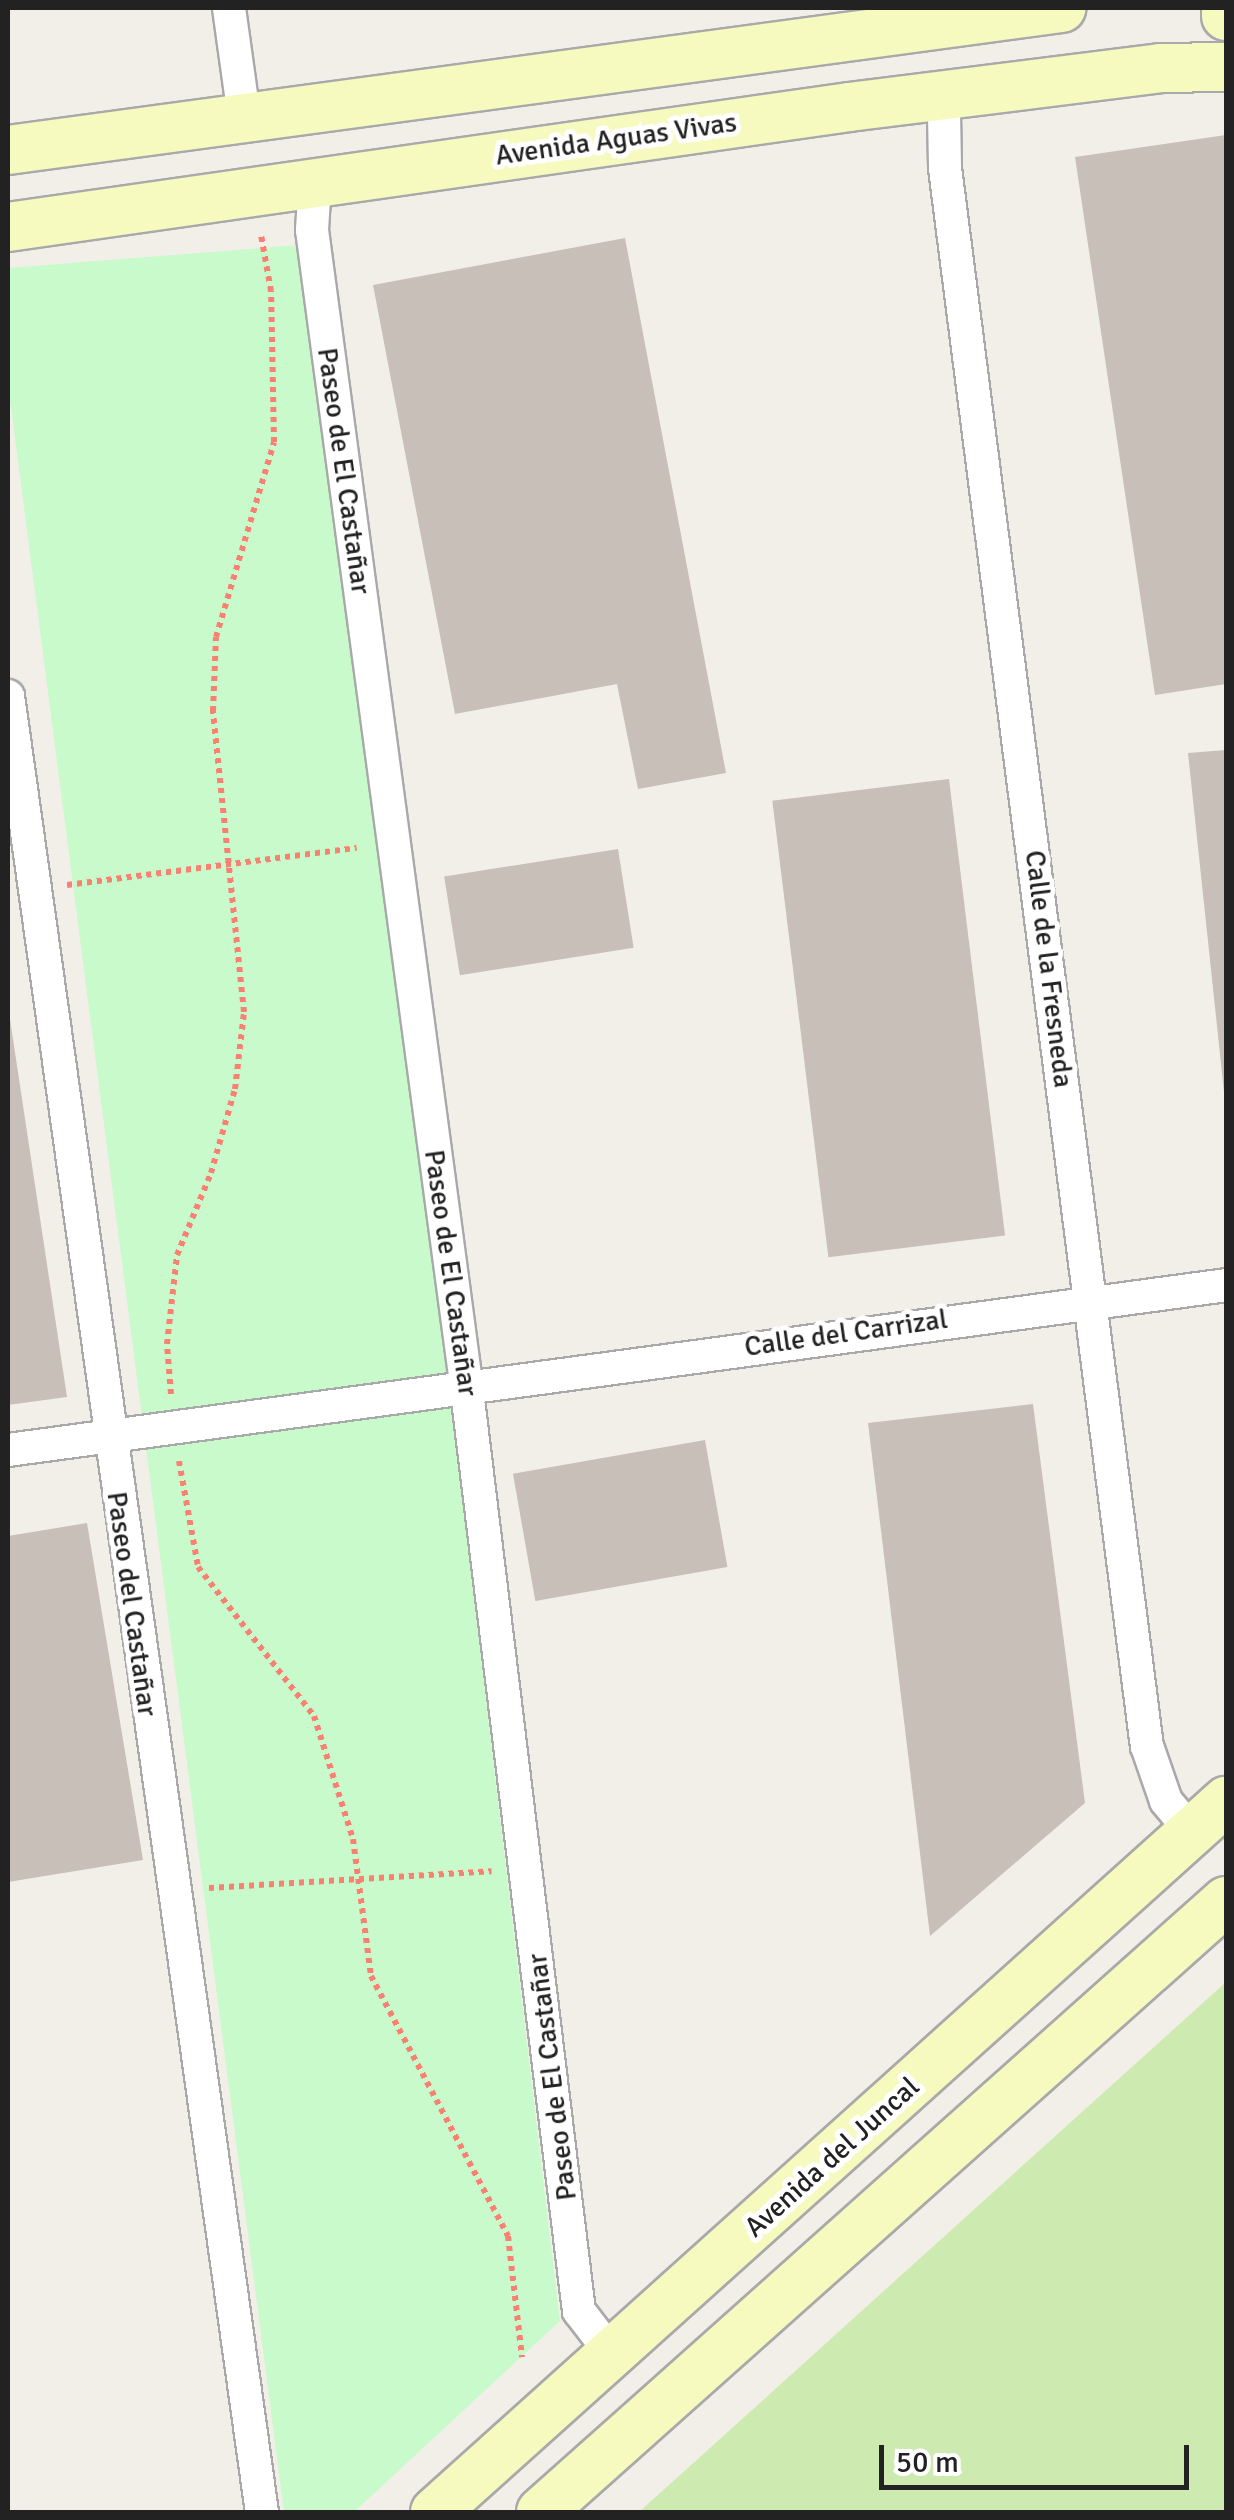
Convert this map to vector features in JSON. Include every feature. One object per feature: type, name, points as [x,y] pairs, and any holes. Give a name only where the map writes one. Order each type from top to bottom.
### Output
[{"type":"main road","points":[[8,150],[1060,8]]},
{"type":"main road","points":[[1226,8],[1226,16]]},
{"type":"main road","name":"Avenida Aguas Vivas","points":[[8,226],[951,94],[1226,66]]},
{"type":"main road","name":"Avenida del Juncal","points":[[436,2512],[1226,1800]]},
{"type":"main road","points":[[541,2512],[1226,1901]]},
{"type":"street","points":[[229,8],[244,116]]},
{"type":"street","name":"Calle de la Fresneda","points":[[951,94],[944,114],[945,168],[1147,1746],[1166,1801],[1192,1832]]},
{"type":"street","name":"Paseo de El Castañar","points":[[315,184],[312,230],[466,1383],[579,2311],[612,2354]]},
{"type":"street","name":"Paseo del Castañar","points":[[8,696],[262,2512]]},
{"type":"street","name":"Calle del Carrizal","points":[[8,1450],[466,1383],[1226,1285]]},
{"type":"path","points":[[253,190],[272,291],[274,442],[216,637],[213,711],[226,870],[244,1012],[235,1088],[211,1173],[177,1254],[168,1344],[173,1428],[198,1566],[314,1716],[353,1840],[372,1976],[508,2236],[522,2356]]},
{"type":"path","points":[[34,888],[226,870],[393,842]]},
{"type":"path","points":[[172,1889],[528,1868]]},
{"type":"green space","points":[[299,245],[451,1407],[560,2321],[354,2512],[284,2512],[8,384],[8,268]]},
{"type":"green space","points":[[1226,1982],[1226,2512],[639,2512]]},
{"type":"building","points":[[1226,135],[1226,684],[1155,695],[1075,157]]},
{"type":"building","points":[[625,238],[726,773],[638,789],[617,684],[455,714],[373,285]]},
{"type":"building","points":[[1226,750],[1226,1092],[1224,1092],[1188,753]]},
{"type":"building","points":[[949,779],[1005,1236],[828,1257],[772,801]]},
{"type":"building","points":[[618,849],[634,948],[460,975],[444,877]]},
{"type":"building","points":[[8,1006],[67,1397],[8,1405]]},
{"type":"building","points":[[1033,1404],[1085,1803],[930,1936],[868,1423]]},
{"type":"building","points":[[705,1440],[727,1567],[535,1601],[513,1474]]},
{"type":"building","points":[[87,1523],[143,1860],[8,1882],[8,1536]]}]
